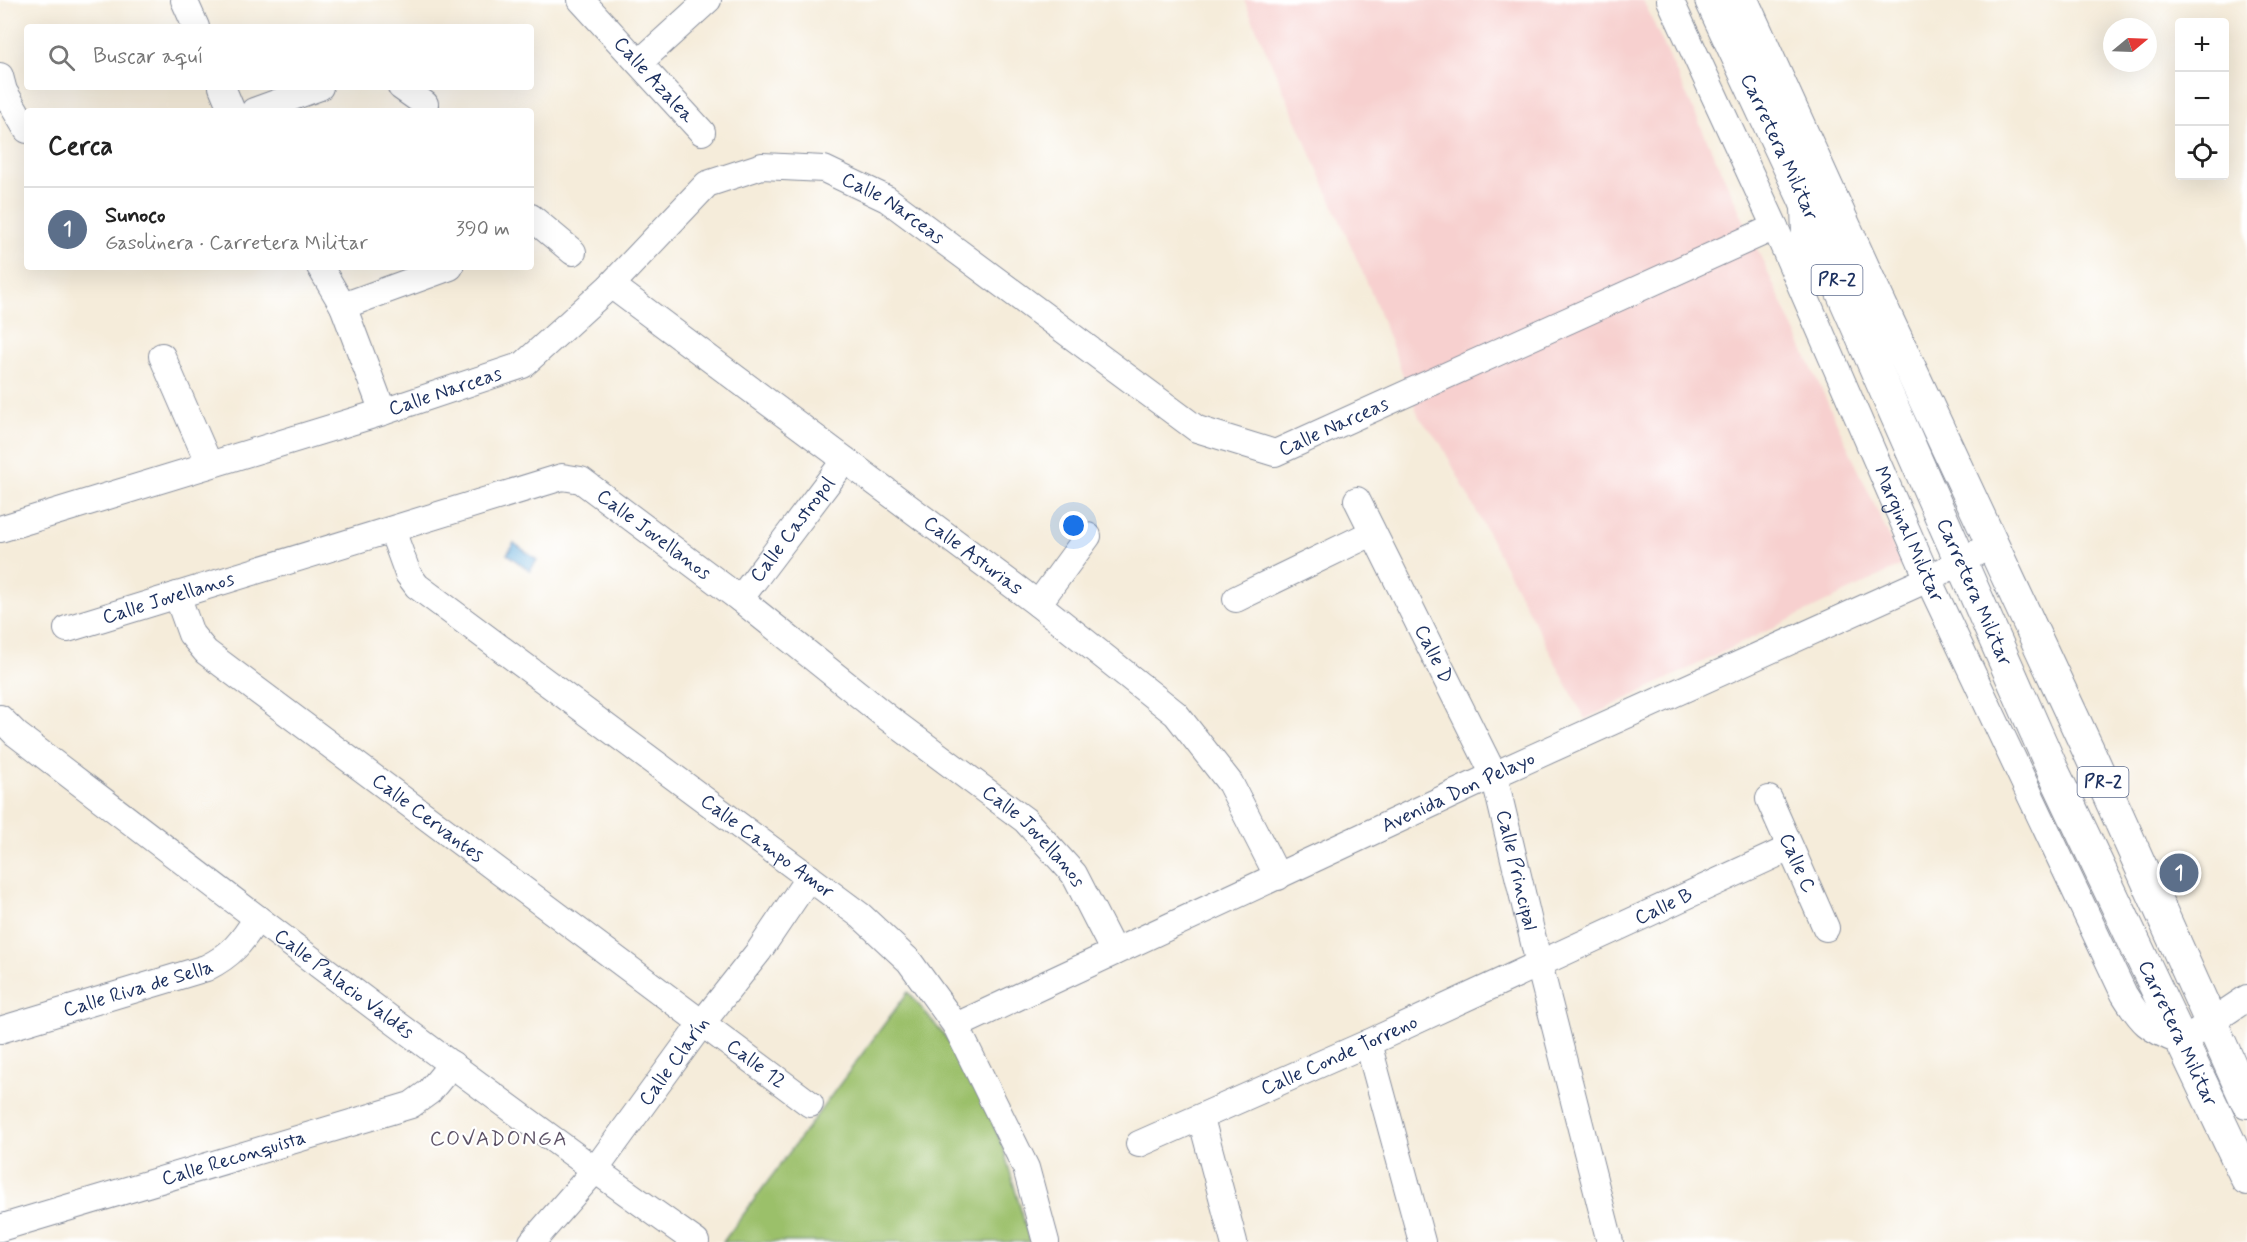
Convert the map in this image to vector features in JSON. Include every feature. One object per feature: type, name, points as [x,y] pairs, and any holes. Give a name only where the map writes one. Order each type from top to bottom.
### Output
[{"type":"main road","name":"Carretera Militar","points":[[1711,0],[1804,199],[1842,292],[2054,773],[2247,1179]]},
{"type":"main road","name":"Carretera Militar","points":[[1742,0],[2247,1102]]},
{"type":"street","points":[[184,0],[195,24]]},
{"type":"street","name":"Calle Azalea","points":[[581,0],[702,132]]},
{"type":"street","points":[[640,62],[708,0]]},
{"type":"street","name":"Marginal Militar","points":[[1670,0],[1775,227],[1928,579],[2124,994],[2139,1018],[2155,1032],[2181,1041]]},
{"type":"street","points":[[0,76],[4,91],[24,125]]},
{"type":"street","points":[[223,90],[231,108]]},
{"type":"street","points":[[262,108],[312,90]]},
{"type":"street","points":[[405,90],[425,104]]},
{"type":"street","name":"Calle Narceas","points":[[0,529],[383,412],[523,365],[611,285],[707,184],[762,166],[824,169],[887,199],[1197,429],[1275,453],[1775,227]]},
{"type":"street","points":[[1804,199],[1808,302]]},
{"type":"street","points":[[534,220],[573,252]]},
{"type":"street","points":[[323,270],[343,306],[383,412]]},
{"type":"street","points":[[343,306],[442,270]]},
{"type":"street","name":"Calle Asturias","points":[[611,285],[1038,604],[1176,714],[1230,783],[1278,877]]},
{"type":"street","points":[[162,356],[209,464]]},
{"type":"street","name":"Calle Castropol","points":[[740,598],[845,460]]},
{"type":"street","name":"Calle Jovellanos","points":[[67,629],[562,477],[572,477],[581,480],[740,598],[888,718],[1025,820],[1074,874],[1114,952]]},
{"type":"street","name":"Calle D","points":[[1357,500],[1494,775]]},
{"type":"street","name":"Calle Campo Amor","points":[[392,530],[408,574],[417,586],[861,916],[909,961],[956,1026],[1026,1168],[1046,1242]]},
{"type":"street","points":[[1236,599],[1372,533]]},
{"type":"street","points":[[1038,604],[1088,536]]},
{"type":"street","name":"Avenida Don Pelayo","points":[[956,1026],[1494,775],[1928,579],[1993,544]]},
{"type":"street","name":"Calle Cervantes","points":[[177,596],[190,634],[206,652],[702,1023]]},
{"type":"street","name":"Calle Palacio Valdés","points":[[0,718],[16,734],[257,918],[595,1170],[696,1242]]},
{"type":"street","name":"Calle Principal","points":[[1494,775],[1539,964],[1610,1242]]},
{"type":"street","name":"Calle C","points":[[1769,799],[1826,927]]},
{"type":"street","name":"Calle B","points":[[1539,964],[1790,848]]},
{"type":"street","name":"Calle Clarín","points":[[532,1242],[595,1170],[702,1023],[759,951],[809,877]]},
{"type":"street","name":"Calle Riva de Sella","points":[[1,1027],[206,968],[226,958],[242,942],[257,918]]},
{"type":"street","name":"Calle Conde Torreno","points":[[1139,1144],[1368,1043],[1539,964]]},
{"type":"street","points":[[2181,1041],[2247,998]]},
{"type":"street","name":"Calle 12","points":[[702,1023],[810,1104]]},
{"type":"street","points":[[1368,1043],[1422,1242]]},
{"type":"street","name":"Calle Reconquista","points":[[0,1228],[411,1105],[429,1092],[452,1064]]},
{"type":"street","points":[[1201,1118],[1234,1242]]},
{"type":"shaded area","points":[[1244,0],[1643,0],[1902,565],[1585,719],[1441,444],[1419,417],[1375,301]]},
{"type":"green space","points":[[908,992],[948,1040],[982,1097],[1003,1147],[1030,1242],[723,1242]]},
{"type":"water","points":[[514,543],[537,560],[530,571],[507,554]]},
{"type":"place","name":"Sunoco","points":[[2179,873]]},
{"type":"district","name":"COVADONGA","points":[[499,1139]]}]
